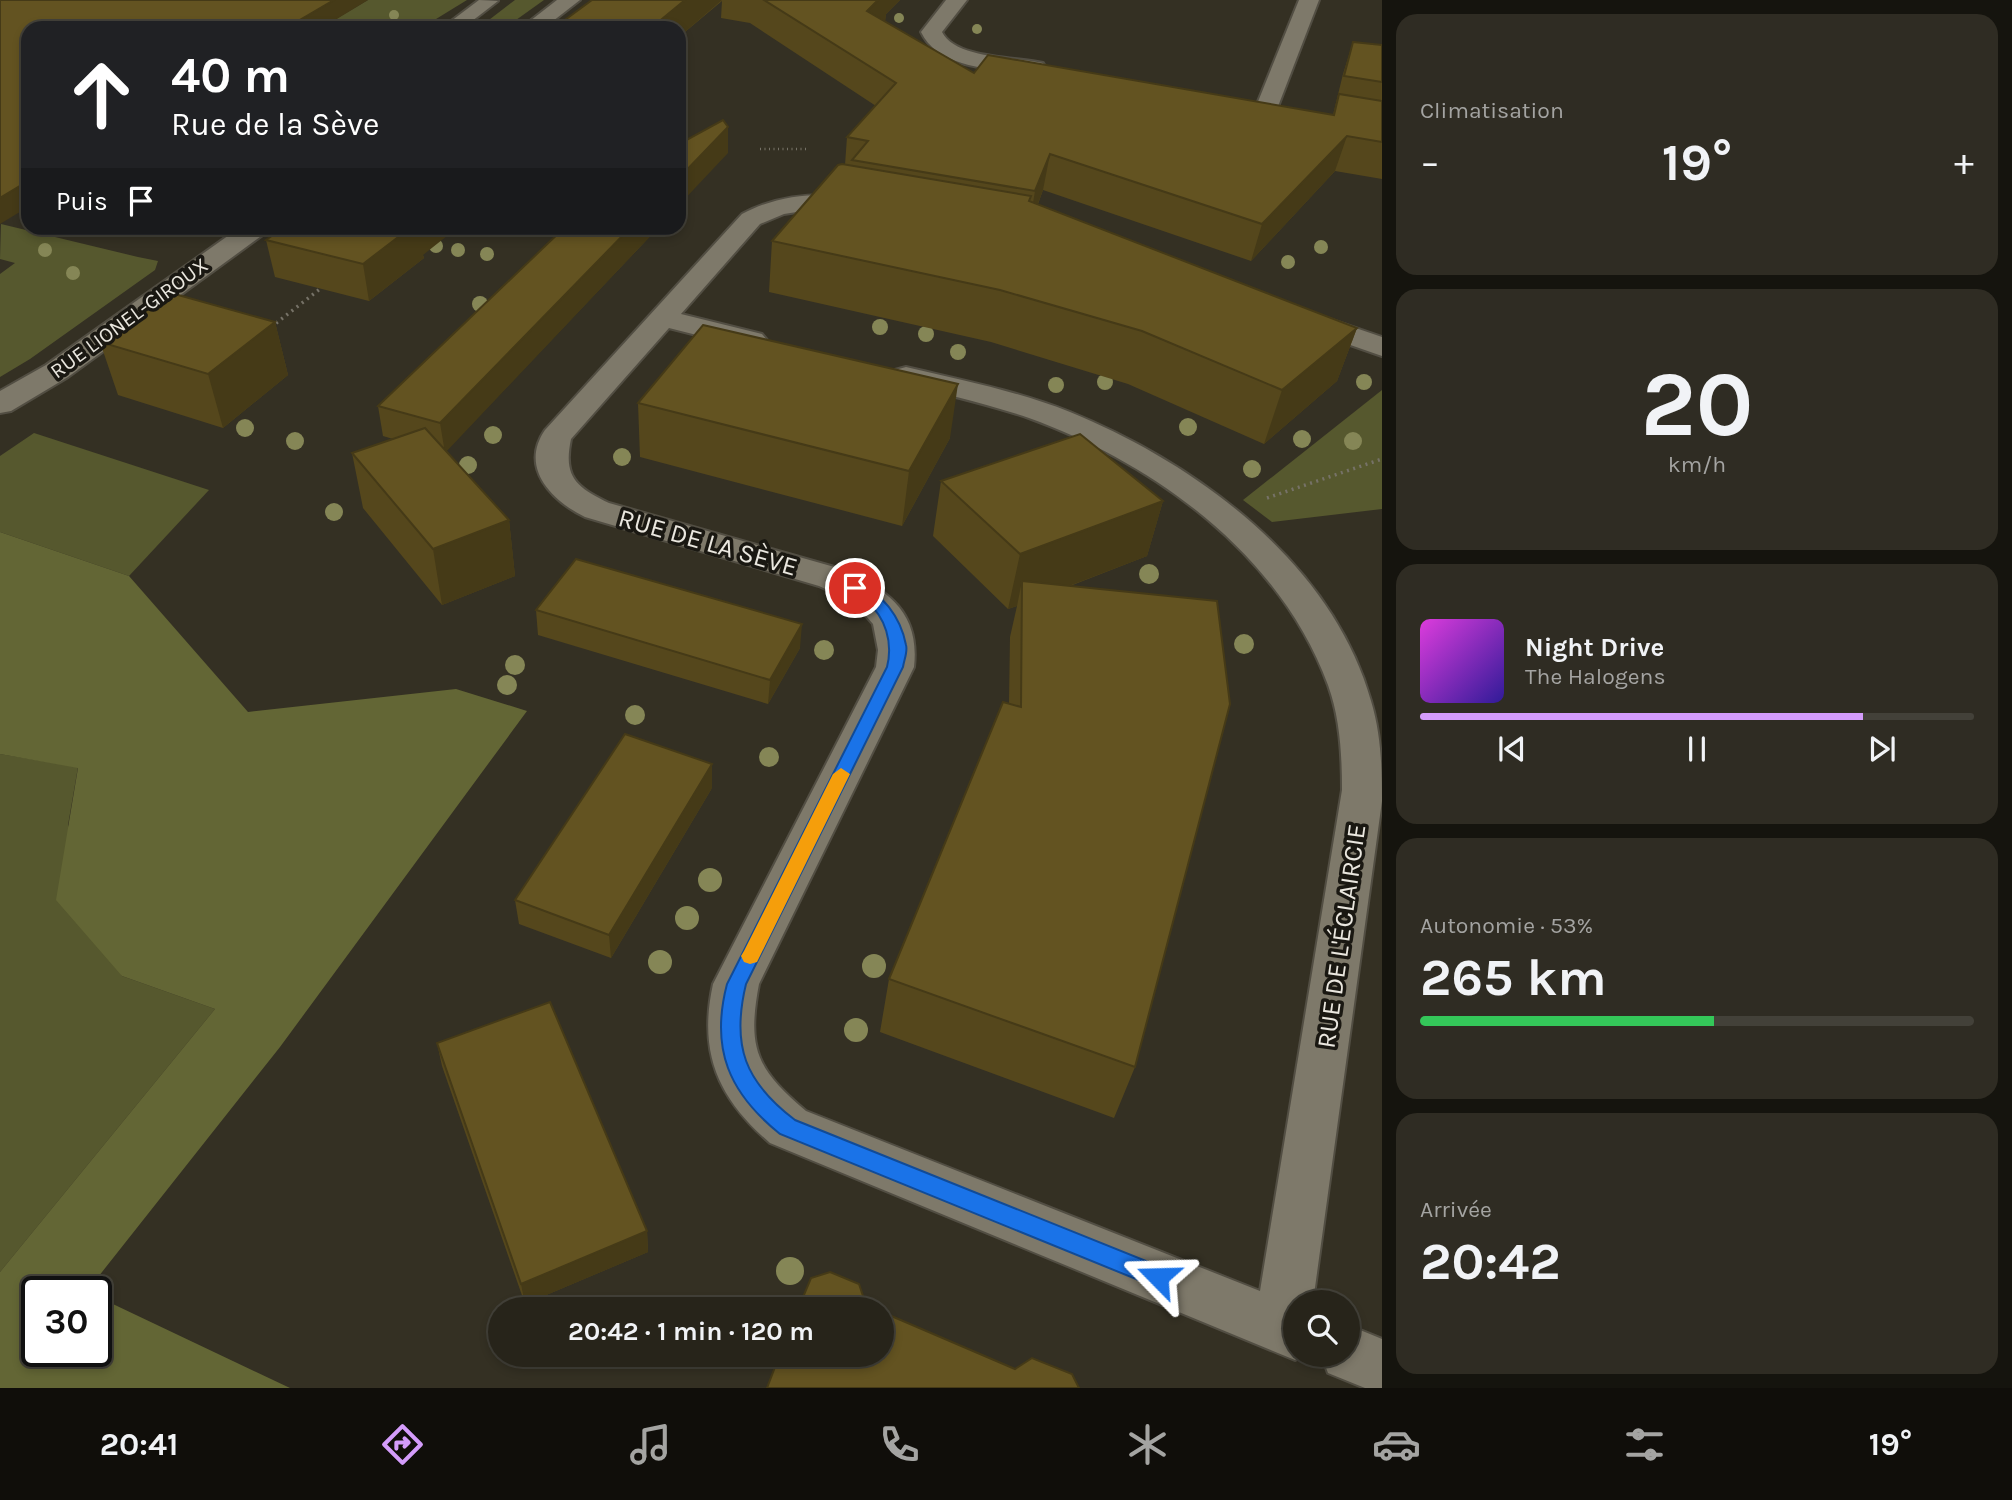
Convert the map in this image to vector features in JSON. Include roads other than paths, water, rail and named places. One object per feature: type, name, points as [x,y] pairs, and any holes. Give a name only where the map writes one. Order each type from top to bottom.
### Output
[{"type":"street","points":[[541,21],[570,0]]},
{"type":"street","points":[[957,0],[931,32],[932,37],[943,48],[960,55],[1060,73]]},
{"type":"street","points":[[1290,113],[1256,107],[1309,0]]},
{"type":"street","name":"RUE DE LA SÈVE","points":[[886,211],[835,203],[799,202],[779,206],[751,219],[556,437],[551,467],[565,492],[597,510],[832,578],[855,588],[872,598],[885,612],[900,647],[895,667],[736,984],[730,1012],[729,1036],[734,1059],[746,1087],[763,1108],[788,1127],[1283,1327]]},
{"type":"street","name":"RUE LIONEL-GIROUX","points":[[0,404],[57,371],[237,235]]},
{"type":"street","points":[[1284,312],[1382,347]]},
{"type":"street","points":[[662,318],[790,349]]},
{"type":"street","name":"RUE DE L'ÉCLAIRCIE","points":[[871,368],[979,393],[1057,418],[1093,433],[1158,468],[1223,514],[1251,540],[1300,600],[1337,660],[1348,687],[1356,720],[1362,755],[1363,790],[1293,1290]]},
{"type":"street","points":[[1360,1358],[1382,1367]]},
{"type":"lane","points":[[461,21],[489,1]]}]
